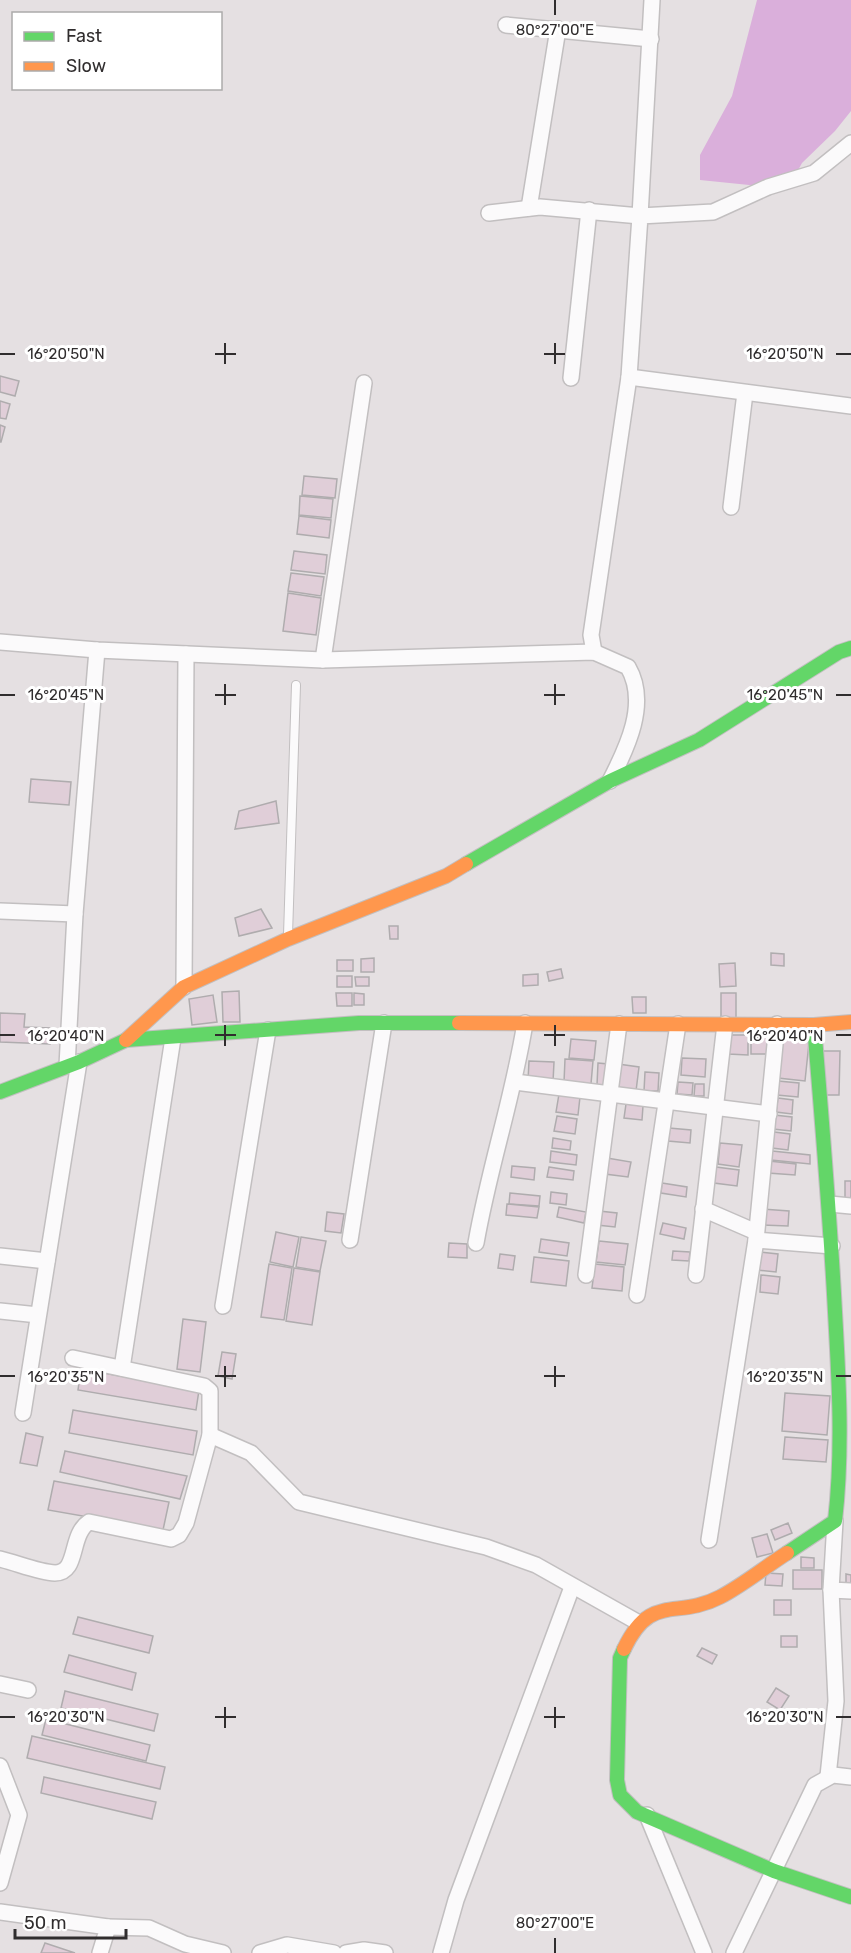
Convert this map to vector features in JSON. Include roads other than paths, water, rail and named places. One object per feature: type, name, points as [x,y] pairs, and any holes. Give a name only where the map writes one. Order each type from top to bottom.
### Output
[{"type":"street","points":[[594,652],[591,635],[629,377],[652,0]]},
{"type":"street","points":[[506,25],[651,39]]},
{"type":"street","points":[[529,208],[558,29]]},
{"type":"street","points":[[489,213],[529,208],[589,210],[640,216],[713,212],[768,187],[814,173],[851,143]]},
{"type":"street","points":[[571,378],[589,210]]},
{"type":"street","points":[[629,377],[851,406]]},
{"type":"street","points":[[323,660],[364,383]]},
{"type":"street","points":[[731,507],[745,393]]},
{"type":"street","points":[[0,642],[97,650],[323,660],[594,652],[628,667],[637,694],[637,705],[627,744],[610,781]]},
{"type":"street","points":[[0,1092],[73,1064],[126,1040],[184,987],[288,939],[446,876],[610,781],[699,740],[839,652],[851,648]]},
{"type":"street","points":[[23,1413],[47,1261],[73,1064],[75,914],[97,650]]},
{"type":"street","points":[[184,987],[186,654]]},
{"type":"street","points":[[0,911],[75,914]]},
{"type":"street","points":[[126,1040],[384,1023],[814,1025],[851,1022]]},
{"type":"street","points":[[350,1240],[384,1023]]},
{"type":"street","points":[[476,1243],[484,1193],[515,1082],[525,1023]]},
{"type":"street","points":[[586,1275],[619,1024]]},
{"type":"street","points":[[637,1295],[678,1024]]},
{"type":"street","points":[[696,1275],[725,1024]]},
{"type":"street","points":[[709,1540],[756,1236],[777,1024]]},
{"type":"street","points":[[814,1025],[845,1400],[845,1496],[835,1521],[831,1590],[836,1701],[828,1776]]},
{"type":"street","points":[[223,1306],[268,1030]]},
{"type":"street","points":[[122,1368],[174,1038]]},
{"type":"street","points":[[515,1082],[768,1114]]},
{"type":"street","points":[[830,1204],[851,1206]]},
{"type":"street","points":[[703,1209],[756,1236],[832,1246]]},
{"type":"street","points":[[0,1256],[47,1261]]},
{"type":"street","points":[[0,1311],[38,1315]]},
{"type":"street","points":[[0,1558],[56,1573],[66,1570],[71,1563],[77,1534],[89,1522],[171,1539],[179,1535],[186,1523],[210,1435],[211,1396],[204,1386],[74,1358]]},
{"type":"street","points":[[210,1435],[251,1453],[299,1502],[486,1547],[554,1573],[572,1587],[639,1623]]},
{"type":"street","points":[[835,1521],[720,1597],[701,1604],[656,1610],[647,1614],[639,1623],[620,1658],[617,1780],[620,1795],[628,1804],[647,1815],[774,1871],[851,1897]]},
{"type":"street","points":[[441,1953],[456,1900],[572,1587]]},
{"type":"street","points":[[831,1590],[851,1591]]},
{"type":"street","points":[[0,1683],[28,1690]]},
{"type":"street","points":[[0,1766],[8,1800],[19,1815],[0,1883]]},
{"type":"street","points":[[734,1953],[815,1785],[828,1776],[851,1777]]},
{"type":"street","points":[[647,1815],[704,1953]]},
{"type":"street","points":[[0,1912],[108,1927],[149,1928],[189,1946],[223,1953]]},
{"type":"street","points":[[100,1953],[108,1927]]},
{"type":"street","points":[[261,1953],[286,1945],[334,1953]]},
{"type":"street","points":[[346,1953],[364,1950],[385,1953]]},
{"type":"lane","points":[[288,939],[296,685]]}]
